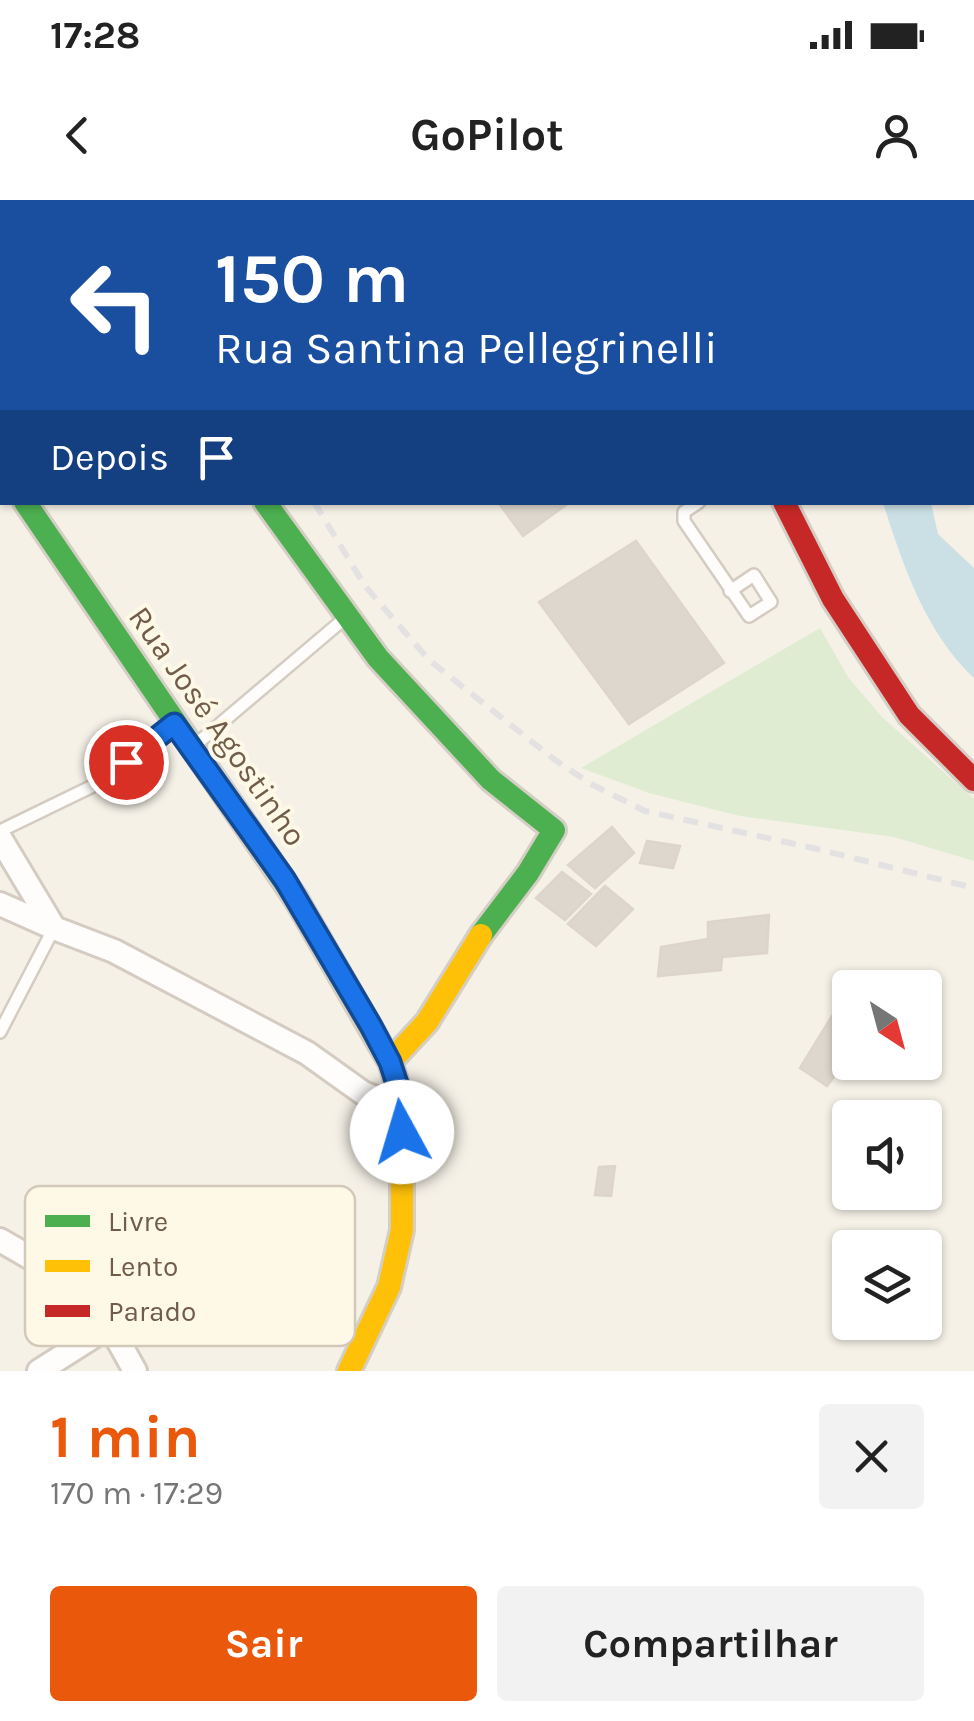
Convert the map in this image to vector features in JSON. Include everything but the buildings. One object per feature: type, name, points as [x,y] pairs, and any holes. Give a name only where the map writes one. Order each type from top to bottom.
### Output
[{"type":"street","name":"Rua José Agostinho","points":[[28,505],[174,724],[285,880],[390,1062],[402,1099],[402,1230],[389,1287],[350,1371]]},
{"type":"street","points":[[267,505],[378,658],[491,780],[554,830],[539,861],[477,939],[410,1042],[390,1062]]},
{"type":"street","points":[[786,505],[833,598],[909,715],[974,780]]},
{"type":"street","points":[[0,834],[54,928]]},
{"type":"street","points":[[0,904],[114,951],[307,1052],[363,1093],[386,1102],[402,1099]]},
{"type":"street","points":[[0,1240],[25,1255]]},
{"type":"street","points":[[39,1371],[78,1346]]},
{"type":"street","points":[[121,1346],[135,1371]]},
{"type":"lane","points":[[694,505],[684,512],[684,521],[730,591]]},
{"type":"lane","points":[[191,748],[348,616]]},
{"type":"lane","points":[[0,834],[101,782],[174,724]]},
{"type":"lane","points":[[0,1032],[54,928]]},
{"type":"green space","points":[[820,628],[848,677],[882,717],[974,799],[974,861],[894,837],[740,816],[649,793],[581,768]]},
{"type":"shaded area","points":[[884,505],[931,505],[938,534],[974,568],[974,678],[942,640],[908,573]]},
{"type":"railway","points":[[316,505],[365,586],[429,660],[591,784],[645,811],[974,888]]},
{"type":"traffic: fast","points":[[27,505],[296,899]]},
{"type":"traffic: fast","points":[[267,505],[378,658],[491,780],[554,830],[528,873],[481,935]]},
{"type":"traffic: slow","points":[[296,899],[390,1062],[402,1099],[402,1230],[389,1287],[349,1371]]},
{"type":"traffic: slow","points":[[390,1062],[427,1022],[481,935]]},
{"type":"traffic: jam","points":[[786,505],[833,599],[909,715],[974,780]]},
{"type":"route","points":[[126,762],[174,724],[285,880],[371,1026],[390,1062],[402,1099],[402,1132]]}]
